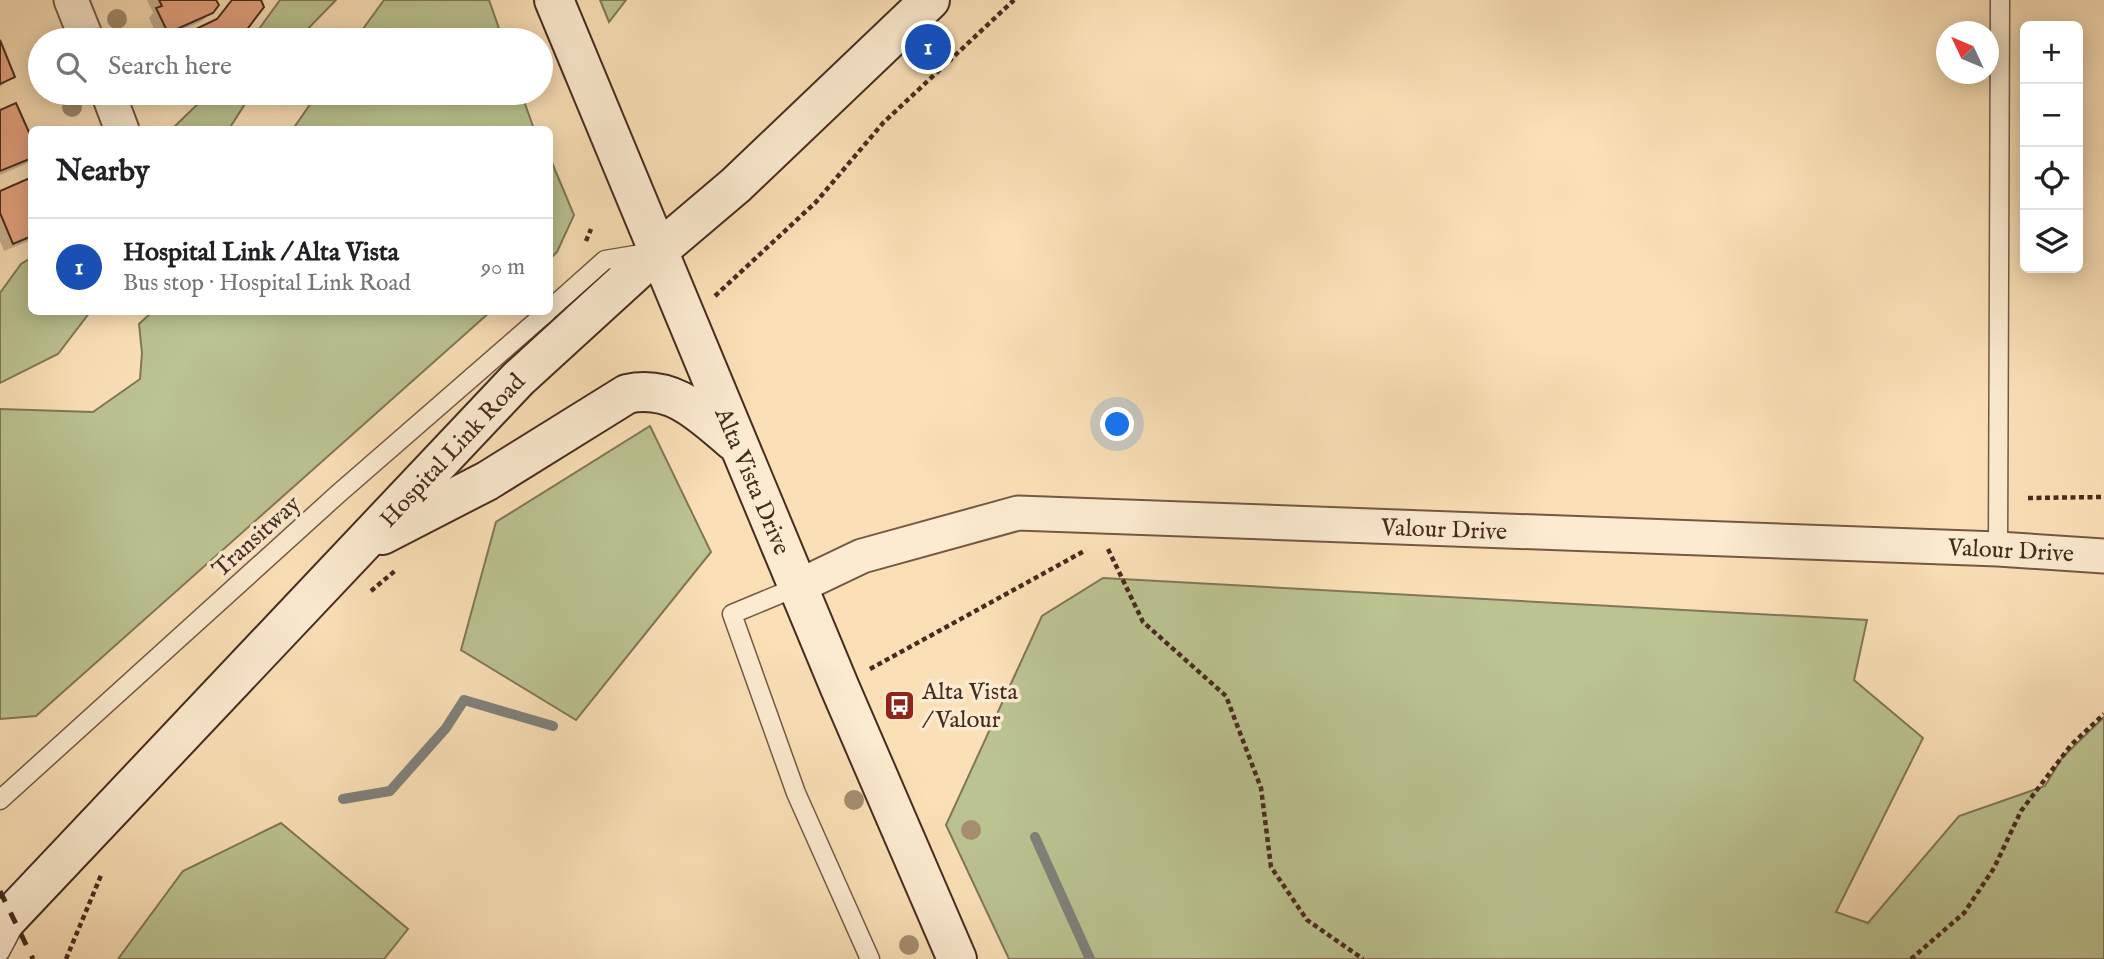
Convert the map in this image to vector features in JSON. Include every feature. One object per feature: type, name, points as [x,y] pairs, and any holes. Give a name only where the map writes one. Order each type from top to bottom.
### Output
[{"type":"street","points":[[71,0],[82,28]]},
{"type":"street","name":"Alta Vista Drive","points":[[554,0],[797,587],[957,959]]},
{"type":"street","name":"Hospital Link Road","points":[[0,927],[518,379],[657,251],[736,185],[930,0]]},
{"type":"street","points":[[113,105],[120,126]]},
{"type":"street","points":[[365,543],[487,481],[627,394],[651,390],[670,394],[692,406],[739,446]]},
{"type":"street","name":"Valour Drive","points":[[797,587],[862,556],[1018,513],[1998,549],[2104,556]]},
{"type":"lane","points":[[1998,549],[2000,0]]},
{"type":"lane","name":"Transitway","points":[[553,306],[605,260],[657,251]]},
{"type":"lane","name":"Transitway","points":[[0,800],[338,494],[542,315]]},
{"type":"lane","points":[[797,587],[732,614],[796,793],[870,959]]},
{"type":"lane","points":[[0,952],[36,886]]},
{"type":"path","points":[[724,288],[817,202],[883,123],[1014,0]]},
{"type":"path","points":[[2028,498],[2104,497]]},
{"type":"path","points":[[1104,540],[1143,622],[1226,696],[1261,788],[1271,867],[1307,920],[1363,959]]},
{"type":"path","points":[[840,688],[867,670],[1092,546]]},
{"type":"path","points":[[360,599],[398,568]]},
{"type":"path","points":[[1911,959],[1964,912],[1994,868],[2021,811],[2071,745],[2104,714]]},
{"type":"path","points":[[66,959],[104,869]]},
{"type":"green space","points":[[280,0],[336,0],[309,28],[260,28]]},
{"type":"green space","points":[[384,0],[489,0],[499,28],[364,28]]},
{"type":"green space","points":[[600,0],[626,0],[609,22]]},
{"type":"green space","points":[[197,105],[244,105],[231,126],[175,126]]},
{"type":"green space","points":[[310,105],[525,105],[533,126],[295,126]]},
{"type":"green space","points":[[553,165],[574,215],[553,256]]},
{"type":"green space","points":[[28,260],[28,315],[88,315],[58,354],[0,383],[0,293],[21,264]]},
{"type":"green space","points":[[149,315],[487,315],[36,716],[0,719],[0,409],[93,412],[140,379],[142,353],[139,324]]},
{"type":"green space","points":[[650,426],[711,552],[576,720],[461,650],[496,522]]},
{"type":"green space","points":[[1103,578],[1867,620],[1854,680],[1923,738],[1836,912],[1868,923],[1959,816],[2045,786],[2062,758],[2104,717],[2104,959],[1009,959],[946,825],[1042,616]]},
{"type":"green space","points":[[281,823],[408,929],[384,959],[118,959],[183,871]]},
{"type":"building","points":[[159,0],[216,0],[219,5],[213,13],[179,28],[166,28],[156,8],[162,6]]},
{"type":"building","points":[[232,0],[261,0],[264,7],[248,28],[198,28],[217,19]]},
{"type":"building","points":[[0,40],[15,77],[0,84]]},
{"type":"building","points":[[16,103],[28,130],[28,160],[0,171],[0,110]]},
{"type":"building","points":[[28,179],[28,238],[13,244],[0,213],[0,191]]},
{"type":"waterway","points":[[343,799],[390,791],[446,728],[464,700],[553,726]]},
{"type":"waterway","points":[[1035,837],[1090,959]]},
{"type":"railway","points":[[0,891],[33,959]]},
{"type":"place","name":"Hospital Link / Alta Vista","points":[[928,47]]},
{"type":"place","name":"Alta Vista / Valour","points":[[899,705]]}]
